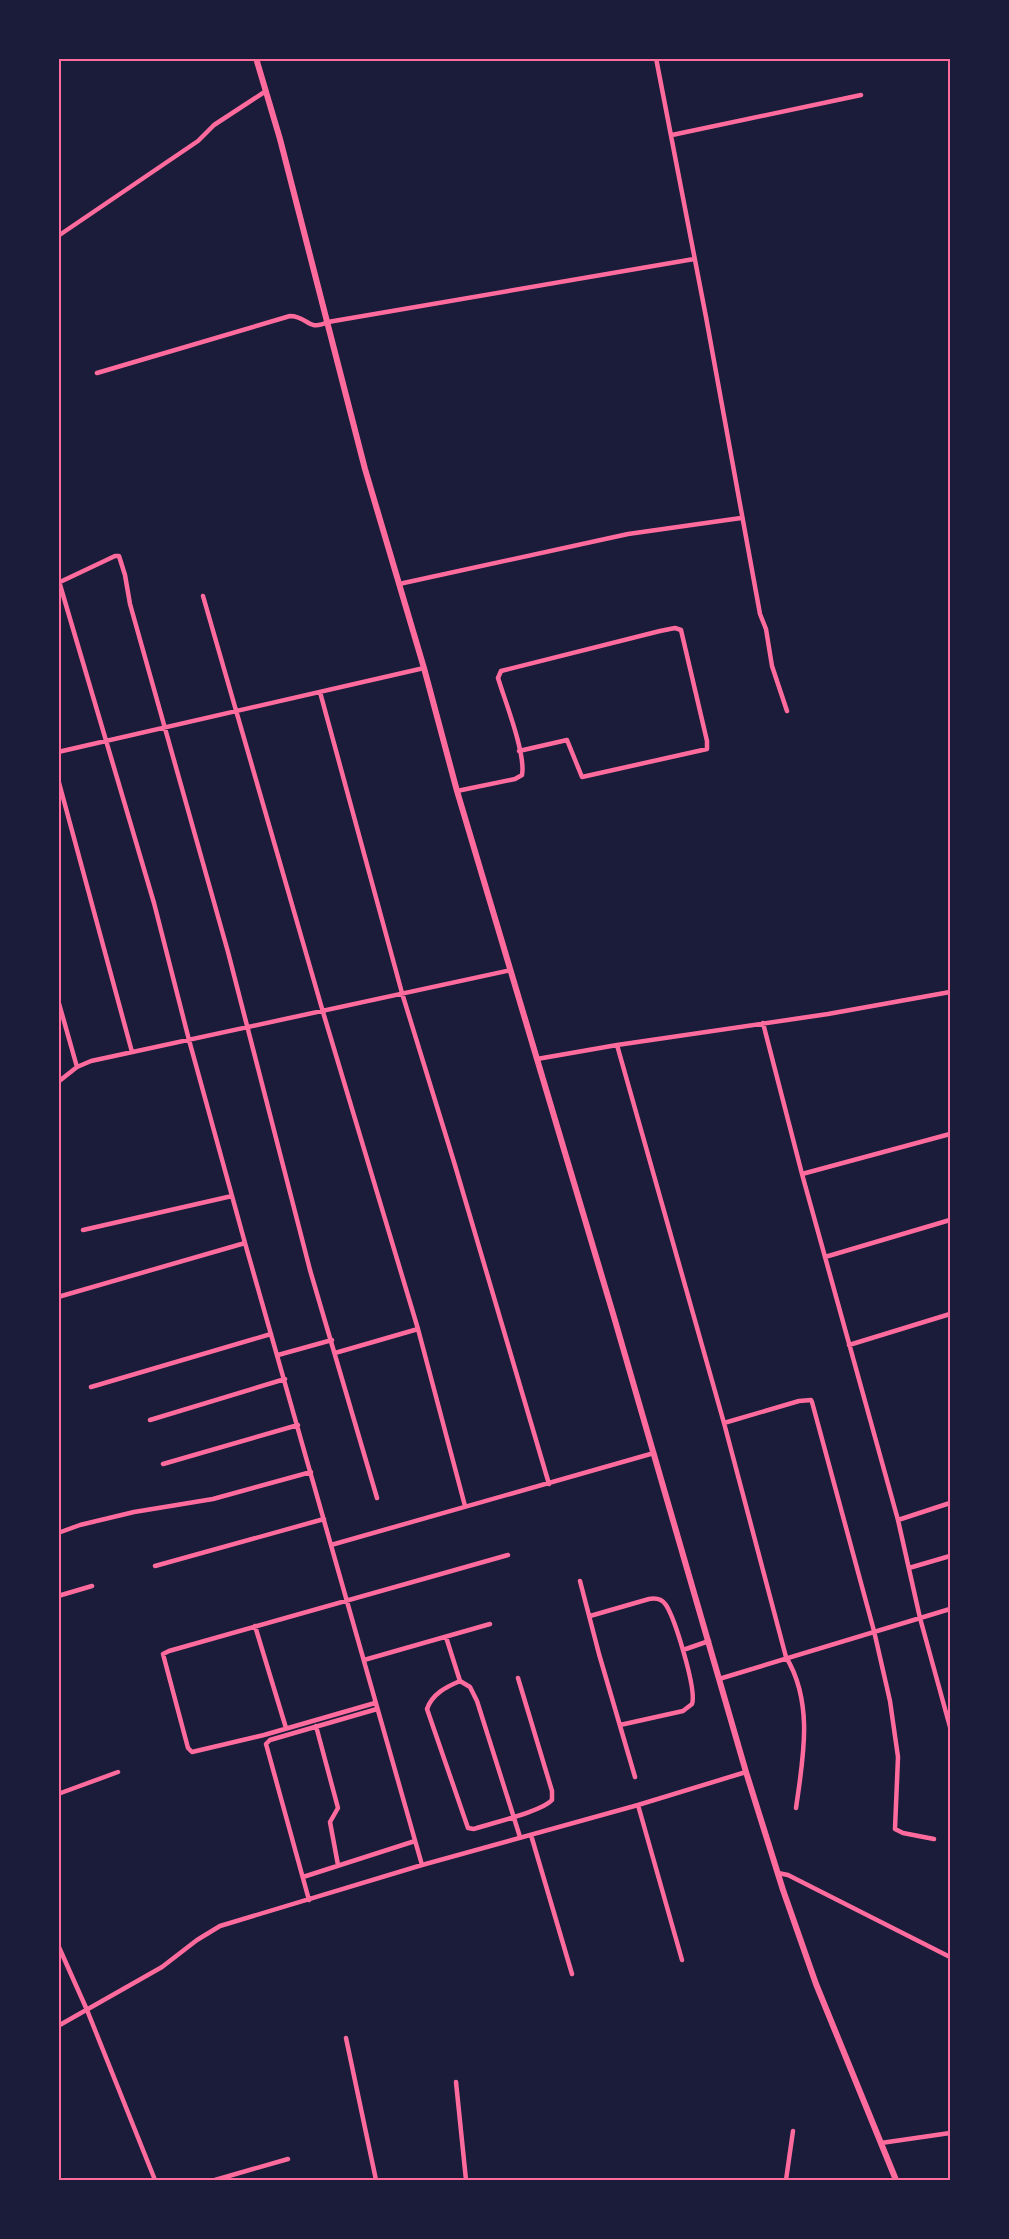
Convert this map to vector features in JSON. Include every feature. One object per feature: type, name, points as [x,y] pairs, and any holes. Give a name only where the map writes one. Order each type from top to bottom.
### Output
[{"type":"street","points":[[256,58],[328,322],[365,469],[424,668],[457,791],[654,1453],[746,1772],[777,1873],[816,1984],[896,2181]]},
{"type":"street","points":[[656,58],[760,614],[766,629],[772,666],[787,711]]},
{"type":"street","points":[[58,236],[198,141],[214,125],[266,92]]},
{"type":"street","points":[[672,135],[861,95]]},
{"type":"street","points":[[97,373],[290,316],[300,318],[312,326],[318,326],[328,322],[694,260]]},
{"type":"street","points":[[399,584],[628,534],[741,518]]},
{"type":"street","points":[[377,1498],[289,1194],[248,1028],[130,604],[126,575],[119,556],[115,556],[59,580],[154,903],[245,1243],[422,1865]]},
{"type":"street","points":[[202,596],[418,1329],[465,1506]]},
{"type":"street","points":[[457,791],[514,780],[521,776],[523,765],[498,678],[501,671],[660,631],[675,628],[681,630],[707,749],[582,777],[567,740],[519,751]]},
{"type":"street","points":[[58,752],[424,668]]},
{"type":"street","points":[[320,692],[402,993],[549,1484]]},
{"type":"street","points":[[58,779],[132,1052]]},
{"type":"street","points":[[58,1082],[77,1067],[91,1061],[511,970]]},
{"type":"street","points":[[537,1059],[951,992]]},
{"type":"street","points":[[58,1000],[77,1067]]},
{"type":"street","points":[[763,1023],[802,1174],[898,1520],[920,1618],[951,1727]]},
{"type":"street","points":[[617,1045],[724,1423],[786,1657],[797,1680],[805,1732],[796,1808]]},
{"type":"street","points":[[802,1174],[951,1134]]},
{"type":"street","points":[[83,1230],[232,1196]]},
{"type":"street","points":[[825,1257],[951,1220]]},
{"type":"street","points":[[58,1297],[245,1243]]},
{"type":"street","points":[[849,1345],[951,1314]]},
{"type":"street","points":[[335,1353],[418,1329]]},
{"type":"street","points":[[91,1387],[271,1334]]},
{"type":"street","points":[[278,1355],[332,1340]]},
{"type":"street","points":[[150,1420],[285,1379]]},
{"type":"street","points":[[724,1423],[799,1401],[811,1400],[874,1631],[890,1701],[898,1757],[895,1828],[903,1833],[934,1839]]},
{"type":"street","points":[[163,1464],[298,1425]]},
{"type":"street","points":[[331,1545],[654,1453]]},
{"type":"street","points":[[58,1533],[80,1525],[134,1512],[213,1499],[311,1472]]},
{"type":"street","points":[[898,1520],[951,1503]]},
{"type":"street","points":[[156,1566],[324,1519]]},
{"type":"street","points":[[375,1703],[195,1752],[190,1751],[164,1653],[508,1555]]},
{"type":"street","points":[[909,1568],[951,1556]]},
{"type":"street","points":[[580,1581],[635,1777]]},
{"type":"street","points":[[58,1596],[92,1586]]},
{"type":"street","points":[[590,1616],[649,1599],[659,1600],[666,1605],[683,1650],[693,1696],[692,1704],[683,1711],[620,1725]]},
{"type":"street","points":[[719,1679],[786,1657],[951,1610]]},
{"type":"street","points":[[364,1660],[490,1624]]},
{"type":"street","points":[[255,1626],[286,1728]]},
{"type":"street","points":[[446,1637],[460,1681],[470,1688],[477,1701],[520,1837]]},
{"type":"street","points":[[683,1650],[708,1641]]},
{"type":"street","points":[[460,1681],[436,1694],[427,1709],[465,1823],[467,1828],[471,1829],[547,1805],[552,1797],[551,1786],[518,1678]]},
{"type":"street","points":[[309,1898],[266,1744],[270,1740],[377,1709]]},
{"type":"street","points":[[316,1726],[338,1808],[330,1822],[338,1865]]},
{"type":"street","points":[[58,1794],[118,1772]]},
{"type":"street","points":[[58,2026],[162,1967],[210,1930],[309,1898],[746,1772]]},
{"type":"street","points":[[638,1805],[682,1960]]},
{"type":"street","points":[[531,1835],[572,1974]]},
{"type":"street","points":[[304,1879],[338,1865],[415,1841]]},
{"type":"street","points":[[777,1873],[788,1875],[951,1957]]},
{"type":"street","points":[[58,1945],[87,2010],[155,2181]]},
{"type":"street","points":[[346,2038],[376,2181]]},
{"type":"street","points":[[456,2082],[466,2181]]},
{"type":"street","points":[[786,2181],[793,2131]]},
{"type":"street","points":[[881,2143],[951,2133]]},
{"type":"street","points":[[215,2181],[288,2159]]}]
